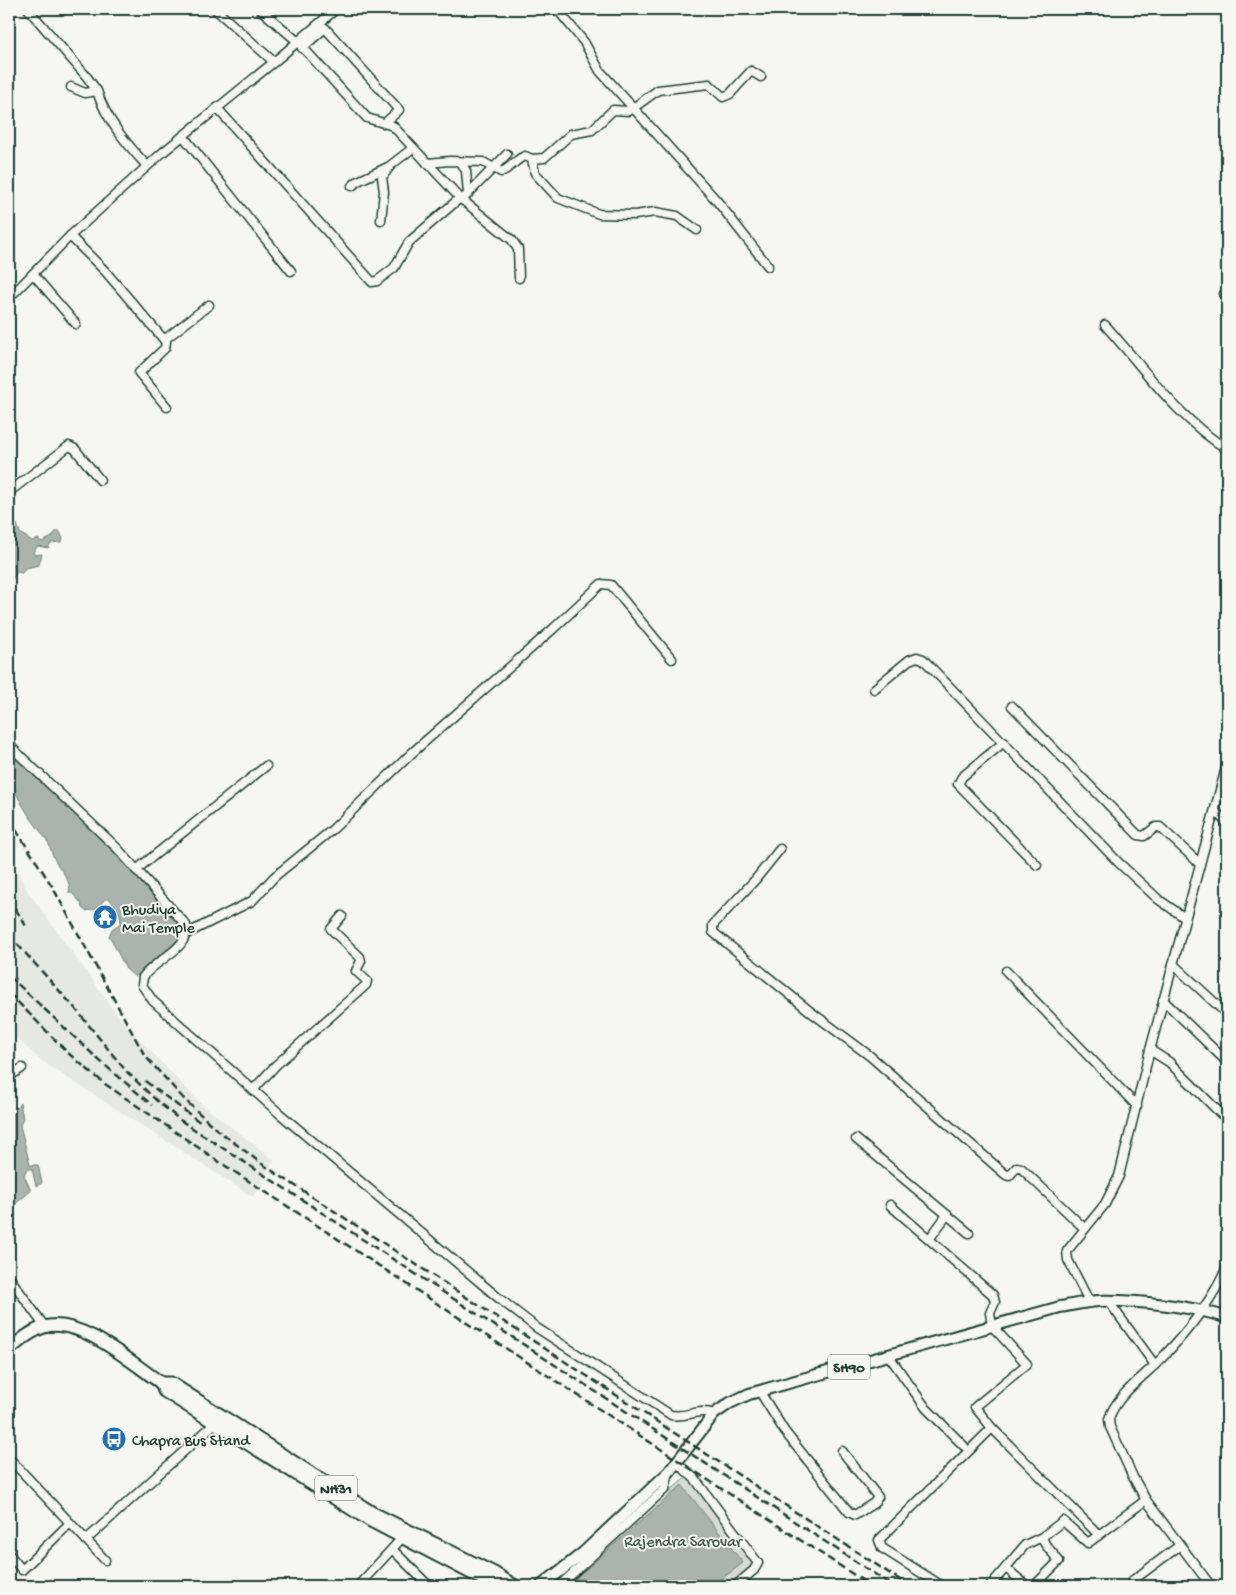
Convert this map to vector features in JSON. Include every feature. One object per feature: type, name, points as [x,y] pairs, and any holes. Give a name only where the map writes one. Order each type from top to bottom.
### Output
[{"type":"highway","name":"NH31","points":[[9,1350],[20,1340],[44,1327],[70,1326],[80,1329],[98,1338],[161,1383],[171,1384],[373,1513],[494,1573],[515,1586]]},
{"type":"highway","name":"NH31","points":[[161,1383],[164,1391],[214,1424],[287,1467],[369,1520],[496,1586]]},
{"type":"main road","name":"SH90","points":[[541,1586],[583,1553],[669,1472],[714,1414],[730,1403],[760,1392],[1060,1307],[1090,1302],[1109,1302],[1201,1310],[1227,1318]]},
{"type":"street","points":[[28,9],[87,77],[97,91],[102,106],[120,135],[147,166]]},
{"type":"street","points":[[215,9],[274,62]]},
{"type":"street","points":[[260,9],[297,41],[368,118],[373,121],[386,122],[393,126],[427,163],[512,240],[518,249],[518,278]]},
{"type":"street","points":[[9,298],[70,236],[147,166],[336,9]]},
{"type":"street","points":[[557,9],[580,35],[600,71],[719,203],[768,266]]},
{"type":"street","points":[[302,48],[325,28],[399,110],[386,122]]},
{"type":"street","points":[[427,163],[483,162],[501,172],[525,156],[532,159],[544,158],[571,134],[592,130],[613,110],[629,111],[658,90],[710,84],[722,97],[730,94],[751,71],[761,77]]},
{"type":"street","points":[[70,87],[85,93],[97,91]]},
{"type":"street","points":[[217,108],[368,279],[377,281],[397,266],[409,242],[463,197],[507,154]]},
{"type":"street","points":[[183,136],[291,271]]},
{"type":"street","points":[[352,186],[358,181],[391,165],[413,148]]},
{"type":"street","points":[[532,159],[535,173],[558,198],[600,214],[635,215],[655,212],[677,216],[697,230]]},
{"type":"street","points":[[461,162],[466,171],[463,197]]},
{"type":"street","points":[[381,220],[384,192],[382,177],[391,165]]},
{"type":"street","points":[[70,236],[105,271],[164,340],[165,348],[139,373],[167,407]]},
{"type":"street","points":[[33,274],[76,324]]},
{"type":"street","points":[[164,340],[209,304]]},
{"type":"street","points":[[1105,325],[1138,361],[1176,409],[1227,449]]},
{"type":"street","points":[[9,492],[69,446],[75,449],[100,480]]},
{"type":"street","points":[[186,934],[252,902],[274,876],[327,835],[426,739],[553,629],[601,584],[607,583],[614,589],[672,659]]},
{"type":"street","points":[[874,689],[909,660],[920,657],[1119,863],[1142,885],[1185,918]]},
{"type":"street","points":[[1012,706],[1138,836],[1144,836],[1158,826],[1200,864]]},
{"type":"street","points":[[1004,742],[960,779],[958,784],[1037,865]]},
{"type":"street","points":[[9,745],[69,801],[183,921],[187,929],[180,944],[145,973],[142,985],[153,1001],[393,1210],[538,1328],[672,1415],[680,1417],[699,1410],[714,1414]]},
{"type":"street","points":[[1090,1302],[1067,1255],[1069,1247],[1110,1197],[1123,1164],[1150,1050],[1227,764]]},
{"type":"street","points":[[136,870],[266,766]]},
{"type":"street","points":[[1215,811],[1227,823]]},
{"type":"street","points":[[780,849],[755,880],[713,925],[713,932],[811,1012],[870,1056],[1007,1176],[1018,1166],[1021,1168],[1084,1228]]},
{"type":"street","points":[[253,1090],[276,1065],[366,985],[367,981],[356,971],[361,961],[360,957],[331,929],[342,916]]},
{"type":"street","points":[[1173,964],[1227,1014]]},
{"type":"street","points":[[1006,971],[1137,1106]]},
{"type":"street","points":[[1164,1000],[1227,1062]]},
{"type":"street","points":[[1150,1050],[1168,1062],[1221,1114]]},
{"type":"street","points":[[9,1077],[22,1068]]},
{"type":"street","points":[[856,1139],[969,1233]]},
{"type":"street","points":[[890,1205],[993,1295],[995,1302],[990,1315],[992,1326],[1027,1364],[975,1407],[992,1428],[1099,1535]]},
{"type":"street","points":[[930,1238],[947,1215]]},
{"type":"street","points":[[1210,1586],[1146,1500],[1110,1427],[1109,1419],[1121,1399],[1186,1332],[1227,1267]]},
{"type":"street","points":[[9,1277],[44,1327]]},
{"type":"street","points":[[1109,1302],[1155,1365]]},
{"type":"street","points":[[889,1356],[926,1408],[964,1446]]},
{"type":"street","points":[[760,1392],[785,1432],[850,1512],[855,1515],[874,1503],[878,1497],[842,1451]]},
{"type":"street","points":[[86,1540],[214,1424]]},
{"type":"street","points":[[942,1586],[882,1548],[879,1540],[992,1428]]},
{"type":"street","points":[[9,1458],[105,1560]]},
{"type":"street","points":[[677,1463],[695,1479],[758,1563],[754,1570],[735,1586]]},
{"type":"street","points":[[559,1586],[665,1489],[669,1472]]},
{"type":"street","points":[[990,1586],[1025,1545],[1042,1537],[1063,1521],[1087,1542],[1146,1500]]},
{"type":"street","points":[[9,1554],[22,1570],[70,1524]]},
{"type":"street","points":[[1034,1586],[1059,1561],[1045,1544],[1042,1537]]},
{"type":"street","points":[[358,1586],[402,1538]]},
{"type":"street","points":[[1132,1586],[1132,1580],[1179,1546]]},
{"type":"street","points":[[392,1549],[429,1586]]},
{"type":"street","points":[[1006,1568],[1027,1586]]},
{"type":"shaded area","points":[[9,521],[17,524],[20,533],[32,541],[38,539],[42,542],[52,537],[57,530],[63,539],[61,542],[51,543],[48,548],[38,546],[33,552],[35,555],[42,554],[39,565],[26,568],[22,573],[17,572],[10,583]]},
{"type":"shaded area","points":[[9,757],[28,767],[76,812],[183,924],[184,931],[176,942],[135,977],[126,969],[109,936],[112,929],[121,923],[120,914],[110,899],[105,899],[96,909],[86,911],[72,893],[69,893],[69,884],[55,860],[47,841],[20,801],[11,776]]},
{"type":"shaded area","points":[[9,856],[27,890],[121,1020],[202,1105],[274,1160],[253,1197],[40,1060],[9,1031]]},
{"type":"shaded area","points":[[20,1103],[23,1118],[20,1125],[30,1165],[38,1165],[42,1183],[36,1186],[32,1169],[27,1169],[24,1175],[31,1191],[9,1209],[9,1119]]},
{"type":"shaded area","name":"Rajendra Sarovar","points":[[682,1485],[743,1563],[712,1586],[583,1586],[576,1578]]},
{"type":"green space","name":"Rajendra Sarovar","points":[[690,1474],[760,1566],[736,1586],[560,1586]]},
{"type":"railway","points":[[9,819],[52,886],[145,1056],[184,1099],[215,1128],[262,1164],[909,1586]]},
{"type":"railway","points":[[9,898],[26,926]]},
{"type":"railway","points":[[9,935],[74,1007],[126,1071],[180,1120],[893,1586]]},
{"type":"railway","points":[[9,976],[100,1061],[152,1105]]},
{"type":"railway","points":[[9,993],[68,1053],[105,1084],[218,1161],[871,1586]]},
{"type":"railway","points":[[145,1081],[201,1123]]},
{"type":"place","name":"Bhudiya Mai Temple","points":[[105,917]]},
{"type":"place","name":"Chapra Bus Stand","points":[[114,1439]]}]
